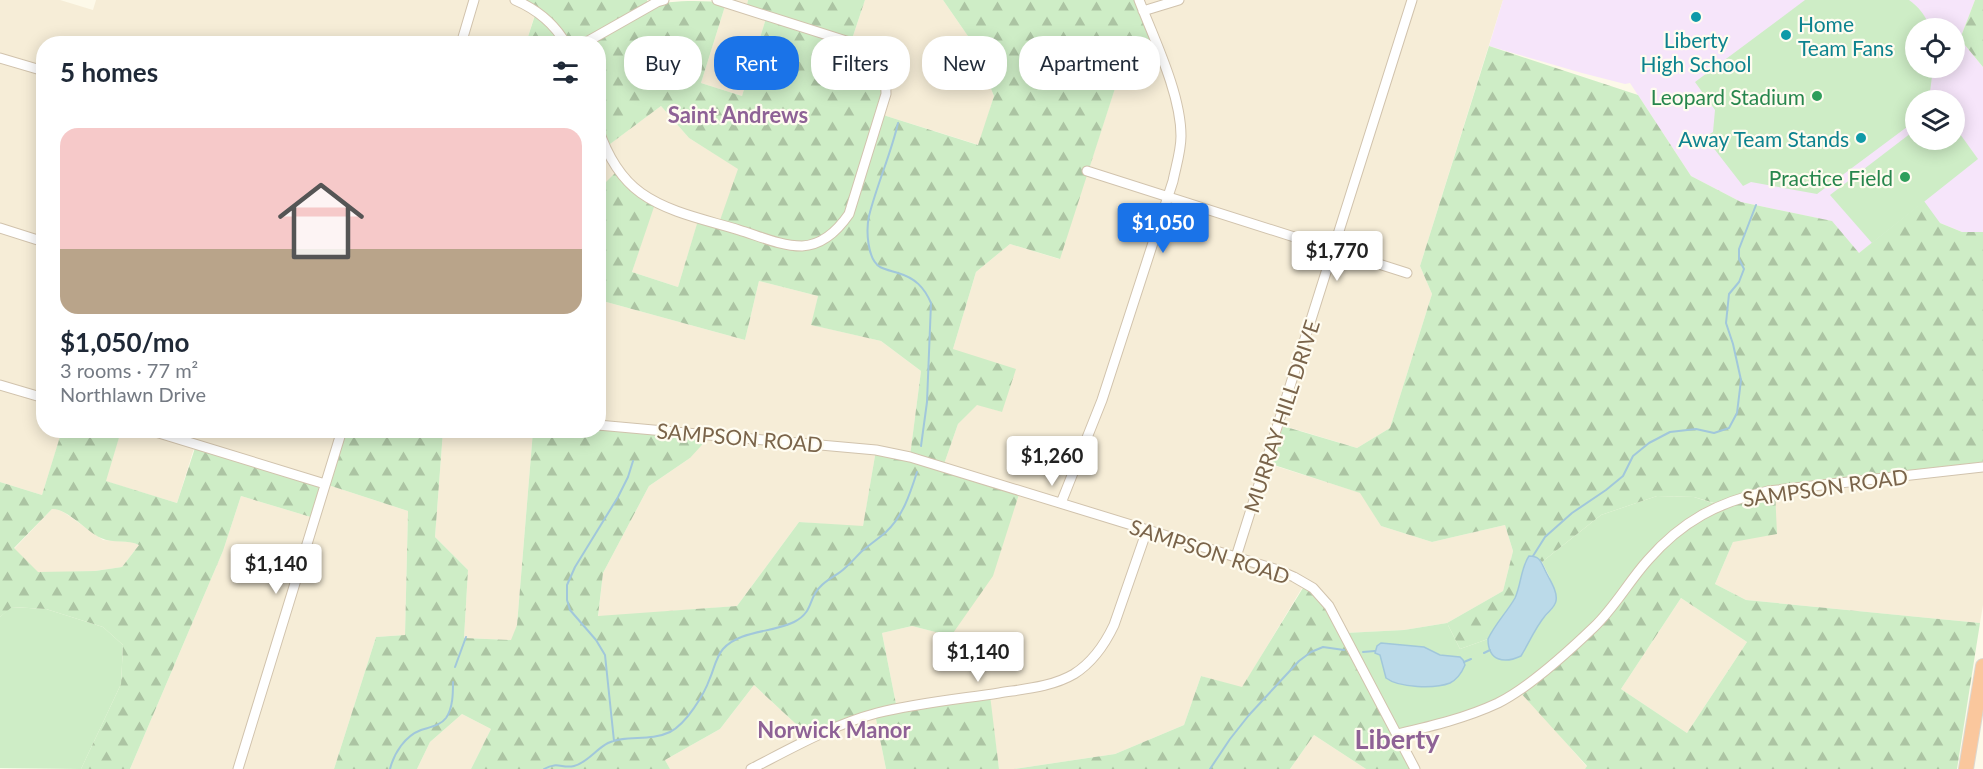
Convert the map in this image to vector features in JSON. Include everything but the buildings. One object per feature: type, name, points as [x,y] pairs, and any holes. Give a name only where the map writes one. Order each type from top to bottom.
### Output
[{"type":"highway","points":[[1966,769],[1983,666]]},
{"type":"street","points":[[463,36],[474,0]]},
{"type":"street","points":[[515,0],[547,20],[561,36]]},
{"type":"street","points":[[597,36],[654,3],[664,0]]},
{"type":"street","points":[[606,146],[624,177],[640,192],[666,207],[777,242],[802,246],[824,240],[839,228],[849,214],[886,94],[886,73],[877,59],[862,46],[717,0]]},
{"type":"street","points":[[1060,503],[1102,400],[1168,197],[1179,153],[1180,121],[1168,78],[1139,0]]},
{"type":"street","points":[[1143,11],[1179,0]]},
{"type":"street","name":"MURRAY HILL DRIVE","points":[[1236,557],[1412,0]]},
{"type":"street","points":[[0,58],[36,69]]},
{"type":"street","points":[[1088,171],[1407,273]]},
{"type":"street","points":[[0,228],[36,239]]},
{"type":"street","points":[[0,385],[36,396]]},
{"type":"street","name":"SAMPSON ROAD","points":[[606,426],[876,450],[910,457],[1294,577],[1312,588],[1329,606],[1398,734],[1474,714],[1500,702],[1520,689],[1595,625],[1667,540],[1694,519],[1719,505],[1742,496],[1768,491],[1983,467]]},
{"type":"street","points":[[175,438],[325,484]]},
{"type":"street","points":[[238,769],[339,438]]},
{"type":"street","points":[[751,769],[811,738],[853,720],[897,709],[1049,684],[1074,674],[1090,661],[1107,639],[1147,530]]},
{"type":"street","points":[[1398,734],[1415,769]]},
{"type":"shaded area","points":[[0,0],[60,0],[93,10],[96,0],[526,0],[525,5],[536,11],[528,36],[36,36],[36,438],[60,438],[42,495],[0,482]]},
{"type":"shaded area","points":[[717,0],[748,0],[746,9],[767,15],[761,36],[716,36],[726,3]]},
{"type":"shaded area","points":[[865,0],[943,0],[968,36],[922,36],[922,90],[991,90],[994,96],[979,145],[880,114],[870,90],[910,90],[910,36],[853,36]]},
{"type":"shaded area","points":[[1139,0],[1503,0],[1420,266],[1432,294],[1390,428],[1357,448],[1278,424],[1266,463],[1361,493],[1381,526],[1432,542],[1505,525],[1513,551],[1503,591],[1447,623],[1404,630],[1345,633],[1305,583],[1242,688],[1201,676],[1184,725],[1115,754],[1014,769],[999,769],[989,695],[897,709],[882,633],[912,626],[951,636],[943,467],[958,424],[977,404],[1002,412],[953,349],[976,272],[1010,244],[1059,259],[1114,90],[1160,90],[1160,36],[1130,36]]},
{"type":"shaded area","points":[[1503,0],[1975,0],[1965,26],[1965,18],[1905,18],[1905,78],[1965,78],[1965,45],[1983,67],[1983,232],[1962,232],[1940,223],[1872,243],[1859,253],[1831,221],[1741,202],[1691,176],[1630,83],[1625,84],[1489,46]]},
{"type":"shaded area","points":[[714,41],[714,87],[702,83]]},
{"type":"shaded area","points":[[723,90],[744,90],[742,96]]},
{"type":"shaded area","points":[[661,106],[689,138],[739,169],[719,224],[699,218],[678,287],[632,272],[655,201],[619,170],[606,182],[606,144],[607,146]]},
{"type":"shaded area","points":[[759,281],[818,296],[812,325],[881,341],[921,371],[910,457],[876,450],[863,527],[799,522],[737,606],[598,617],[603,573],[649,486],[690,458],[606,428],[606,302],[745,340]]},
{"type":"shaded area","points":[[119,438],[340,438],[325,484],[408,511],[405,635],[376,637],[334,769],[130,769],[223,551],[241,496],[314,518],[195,445],[177,503],[105,481]]},
{"type":"shaded area","points":[[442,438],[532,438],[517,625],[512,640],[464,638],[468,570],[435,537]]},
{"type":"shaded area","points":[[1983,467],[1983,605],[1980,623],[1746,600],[1715,584],[1733,542],[1775,490]]},
{"type":"shaded area","points":[[52,509],[65,513],[103,540],[132,542],[139,545],[122,567],[95,571],[38,573],[14,549]]},
{"type":"shaded area","points":[[1681,598],[1747,642],[1687,733],[1621,689]]},
{"type":"shaded area","points":[[754,685],[811,738],[875,714],[886,769],[761,769],[759,765],[751,769],[670,769],[665,760],[720,729]]},
{"type":"shaded area","points":[[1520,689],[1587,767],[1585,769],[1415,769],[1398,734]]},
{"type":"shaded area","points":[[462,714],[491,729],[471,769],[417,769],[430,742]]},
{"type":"shaded area","points":[[1314,735],[1366,769],[1290,769]]},
{"type":"green space","points":[[526,0],[647,0],[649,6],[687,1],[726,3],[702,80],[702,36],[624,36],[624,90],[702,90],[702,83],[714,87],[714,90],[723,90],[742,96],[744,90],[799,90],[799,36],[761,36],[767,15],[746,9],[748,0],[865,0],[853,36],[811,36],[811,90],[884,90],[880,114],[978,145],[994,96],[991,90],[1007,90],[1007,36],[968,36],[943,0],[1139,0],[1152,36],[1019,36],[1019,90],[1115,90],[1060,259],[1010,244],[976,272],[953,349],[1016,369],[1002,412],[977,405],[958,424],[943,467],[1020,491],[993,576],[951,636],[912,626],[882,633],[897,709],[990,695],[999,769],[886,769],[875,714],[811,738],[754,685],[720,729],[665,760],[670,769],[471,769],[491,729],[462,714],[430,742],[417,769],[334,769],[376,637],[405,635],[408,511],[325,484],[314,518],[241,496],[223,551],[130,769],[81,769],[121,684],[123,645],[103,627],[46,609],[12,607],[0,617],[0,482],[42,495],[60,438],[119,438],[106,481],[177,503],[196,445],[324,484],[340,438],[442,438],[435,537],[468,570],[464,638],[511,640],[517,625],[532,438],[606,438],[606,426],[711,435],[690,458],[649,486],[603,573],[598,616],[737,606],[799,522],[863,526],[876,450],[910,456],[921,371],[881,341],[811,325],[818,296],[759,281],[745,340],[606,302],[606,182],[619,169],[656,201],[632,272],[678,287],[699,217],[719,223],[738,169],[689,138],[661,106],[606,147],[606,36],[528,36],[536,12],[525,5]],"holes":[[[52,509],[70,516],[101,538],[139,545],[122,567],[95,571],[38,572],[14,548]]]},
{"type":"green space","name":"Leopard Stadium","points":[[1805,0],[1909,0],[1925,18],[1905,18],[1905,78],[1932,78],[1930,90],[1905,90],[1905,128],[1817,194],[1751,182],[1743,186],[1705,137],[1713,132],[1715,110],[1695,82]]},
{"type":"green space","points":[[1975,0],[1983,0],[1983,67],[1965,45],[1965,26]]},
{"type":"green space","points":[[1489,46],[1638,95],[1691,176],[1741,202],[1832,221],[1859,253],[1924,201],[1940,223],[1962,232],[1983,232],[1983,462],[1795,483],[1758,490],[1714,503],[1694,497],[1657,496],[1601,515],[1542,562],[1536,557],[1525,562],[1523,576],[1515,598],[1488,639],[1460,649],[1447,623],[1503,591],[1513,551],[1505,525],[1432,542],[1381,526],[1360,493],[1271,464],[1283,426],[1357,448],[1390,428],[1432,294],[1420,266]]},
{"type":"green space","name":"Practice Field","points":[[1905,138],[1905,150],[1965,150],[1965,141],[1978,159],[1872,243],[1830,195]]},
{"type":"green space","points":[[1775,490],[1777,534],[1733,542],[1715,584],[1746,600],[1980,623],[1957,769],[1585,769],[1587,766],[1518,690],[1595,625],[1648,560],[1694,519]],"holes":[[[1681,598],[1747,642],[1687,733],[1621,689]]]},
{"type":"green space","points":[[1657,496],[1694,497],[1719,505],[1595,625],[1500,702],[1401,737],[1345,633],[1404,630],[1447,623],[1460,649],[1488,639],[1491,652],[1521,656],[1538,625],[1552,609],[1550,578],[1542,562],[1601,515]]},
{"type":"green space","points":[[1306,583],[1321,596],[1415,769],[1366,769],[1314,735],[1290,769],[1014,769],[1115,754],[1184,725],[1201,676],[1242,687]]},
{"type":"green space","points":[[11,607],[46,609],[103,627],[123,645],[121,684],[81,769],[0,768],[0,617]]},
{"type":"water","points":[[1529,556],[1538,558],[1541,562],[1554,589],[1555,603],[1538,625],[1521,656],[1509,660],[1498,659],[1491,652],[1488,639],[1515,598],[1524,565]]},
{"type":"water","points":[[1381,643],[1424,647],[1440,655],[1460,657],[1465,665],[1461,673],[1450,683],[1436,686],[1399,684],[1386,678],[1380,655],[1375,653],[1377,646]]},
{"type":"waterway","points":[[898,123],[869,216],[868,236],[872,258],[876,263],[882,268],[914,280],[931,303],[927,402],[921,446]]},
{"type":"waterway","points":[[1533,556],[1545,537],[1572,513],[1623,476],[1633,456],[1649,443],[1670,432],[1696,429],[1714,433],[1729,428],[1737,413],[1741,380],[1726,323],[1729,294],[1739,282],[1744,269],[1739,259],[1739,249],[1756,205]]},
{"type":"waterway","points":[[614,741],[605,655],[596,640],[570,610],[567,585],[575,567],[618,497],[633,461]]},
{"type":"waterway","points":[[544,769],[556,765],[570,767],[579,764],[615,740],[654,737],[676,728],[699,700],[723,649],[738,638],[785,626],[805,614],[816,591],[892,526],[905,504],[917,472]]},
{"type":"waterway","points":[[455,667],[466,637]]},
{"type":"waterway","points":[[1210,769],[1249,715],[1299,661],[1323,647],[1344,650]]},
{"type":"waterway","points":[[1484,653],[1490,650]]},
{"type":"waterway","points":[[1363,652],[1375,651]]},
{"type":"waterway","points":[[1464,662],[1471,659]]},
{"type":"waterway","points":[[390,769],[397,751],[410,736],[444,721],[451,705],[453,682]]},
{"type":"place","name":"Liberty High School","points":[[1696,17]]},
{"type":"place","name":"Home Team Fans","points":[[1786,35]]},
{"type":"place","name":"Leopard Stadium","points":[[1817,96]]},
{"type":"place","name":"Away Team Stands","points":[[1861,138]]},
{"type":"place","name":"Practice Field","points":[[1905,177]]},
{"type":"district","name":"Saint Andrews","points":[[738,114]]},
{"type":"district","name":"Norwick Manor","points":[[834,729]]},
{"type":"district","name":"Liberty","points":[[1397,738]]}]
